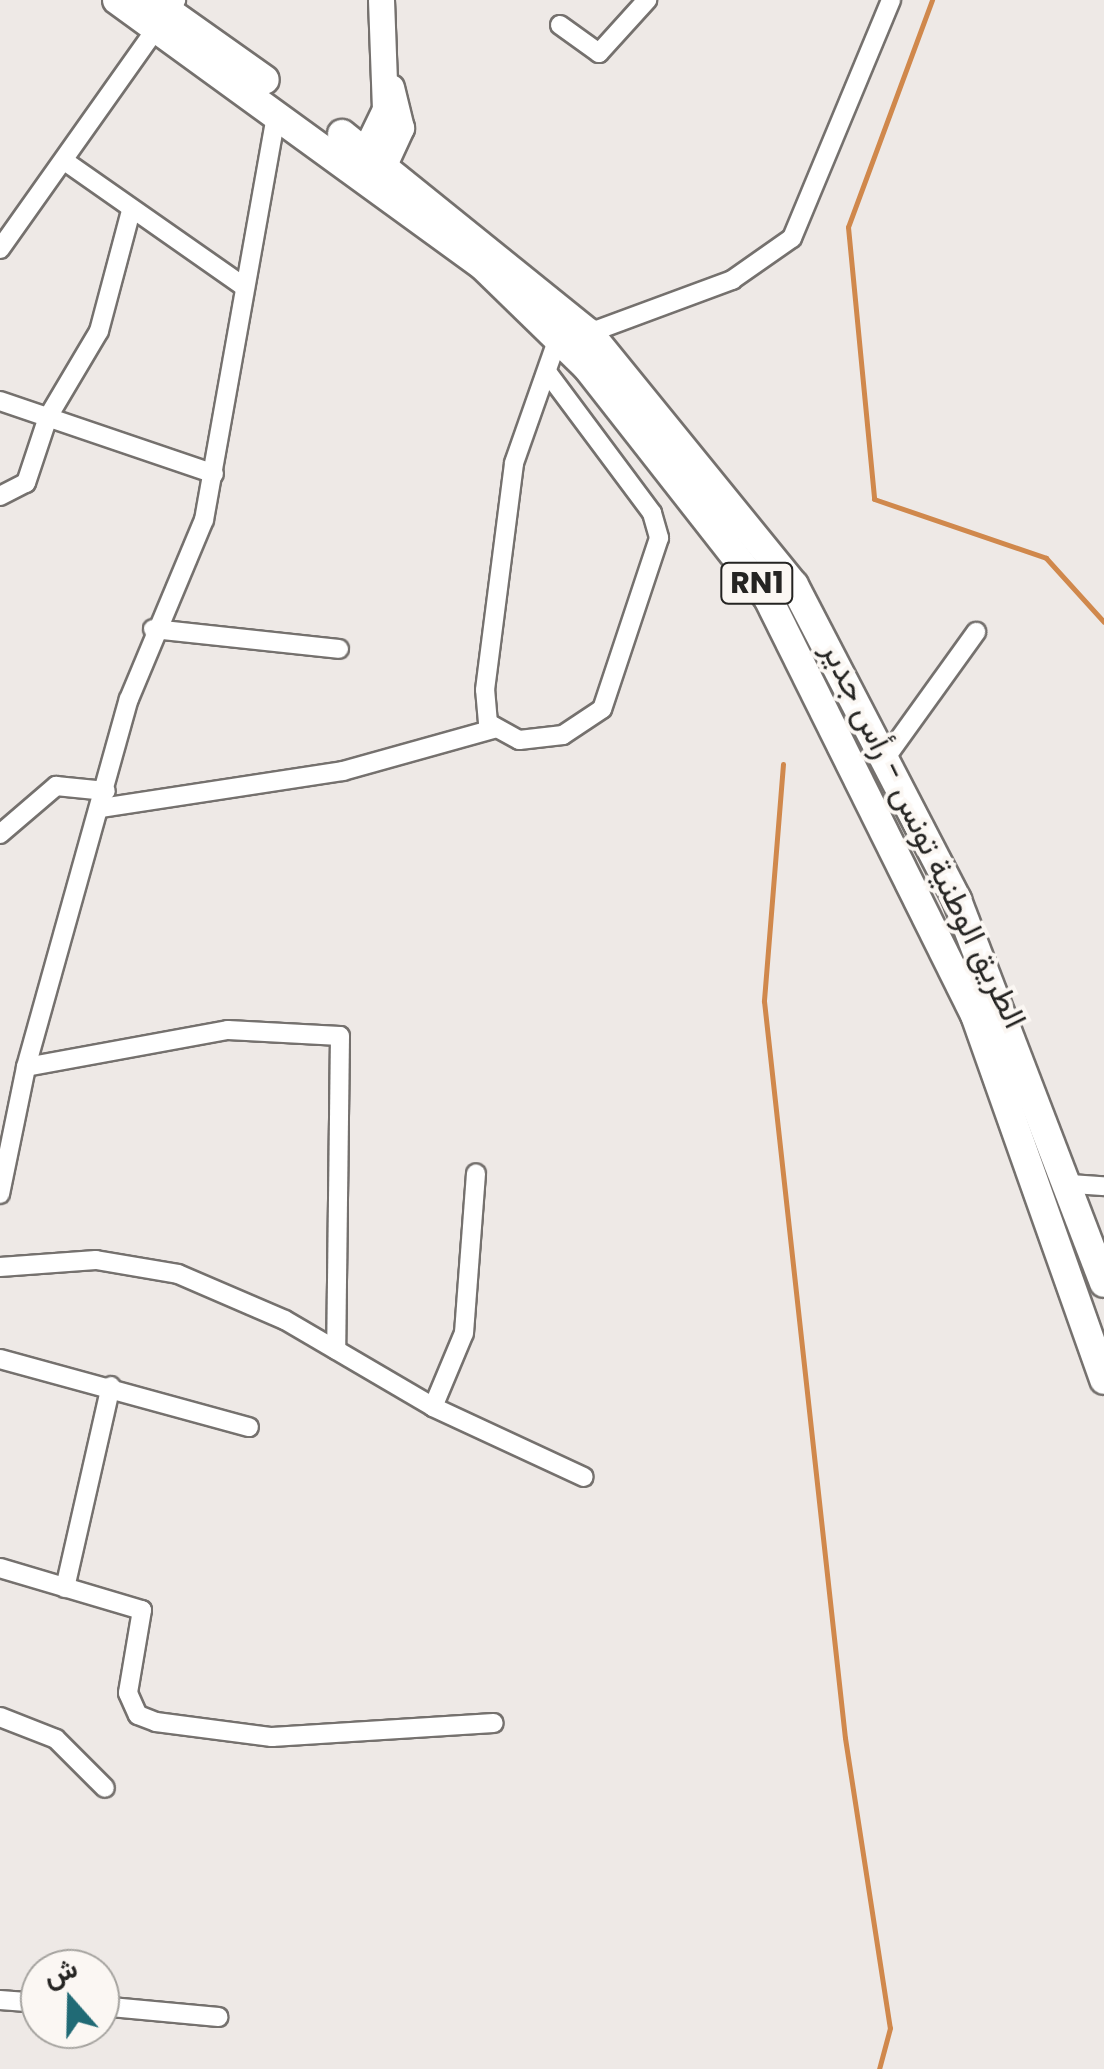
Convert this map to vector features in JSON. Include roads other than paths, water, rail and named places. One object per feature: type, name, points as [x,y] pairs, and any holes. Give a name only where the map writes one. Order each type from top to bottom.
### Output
[{"type":"main road","name":"الطريق الوطنية تونس - رأس جدير","points":[[117,0],[163,10],[589,332],[739,506],[794,584],[888,756],[1072,1184],[1104,1283]]},
{"type":"main road","name":"الطريق الوطنية تونس - رأس جدير","points":[[163,10],[277,111],[372,166],[558,338],[768,598],[848,744],[975,1015],[1104,1380]]},
{"type":"street","points":[[372,166],[400,128],[387,78],[381,0]]},
{"type":"street","points":[[560,25],[599,53],[648,0]]},
{"type":"street","points":[[589,332],[732,280],[792,238],[891,0]]},
{"type":"street","points":[[4,236],[66,162],[163,10]]},
{"type":"street","points":[[0,1194],[26,1066],[154,629],[204,520],[277,111]]},
{"type":"street","points":[[66,162],[130,211],[243,286]]},
{"type":"street","points":[[0,496],[26,483],[48,417],[112,298],[130,211]]},
{"type":"street","points":[[493,729],[484,690],[505,506],[558,338]]},
{"type":"street","points":[[0,834],[56,786],[104,800],[342,771],[493,729],[519,740],[563,735],[602,709],[659,538],[652,513],[547,372]]},
{"type":"street","points":[[0,401],[214,474]]},
{"type":"street","points":[[154,629],[339,649]]},
{"type":"street","points":[[888,756],[976,632]]},
{"type":"street","points":[[26,1066],[228,1030],[340,1036],[336,1350]]},
{"type":"street","points":[[434,1407],[464,1333],[476,1173]]},
{"type":"street","points":[[1072,1184],[1104,1186]]},
{"type":"street","points":[[0,1267],[137,1263],[222,1292],[336,1350],[434,1407],[584,1478]]},
{"type":"street","points":[[0,1359],[111,1386],[249,1427]]},
{"type":"street","points":[[65,1588],[111,1386]]},
{"type":"street","points":[[0,1568],[143,1611],[128,1693],[138,1714],[156,1722],[272,1737],[494,1723]]},
{"type":"street","points":[[0,1717],[56,1739],[105,1788]]},
{"type":"street","points":[[120,2008],[218,2017]]},
{"type":"waterway","points":[[932,0],[848,227],[874,499],[1046,558],[1104,622]]},
{"type":"waterway","points":[[783,764],[764,1001],[845,1738],[890,2028],[879,2069]]}]
